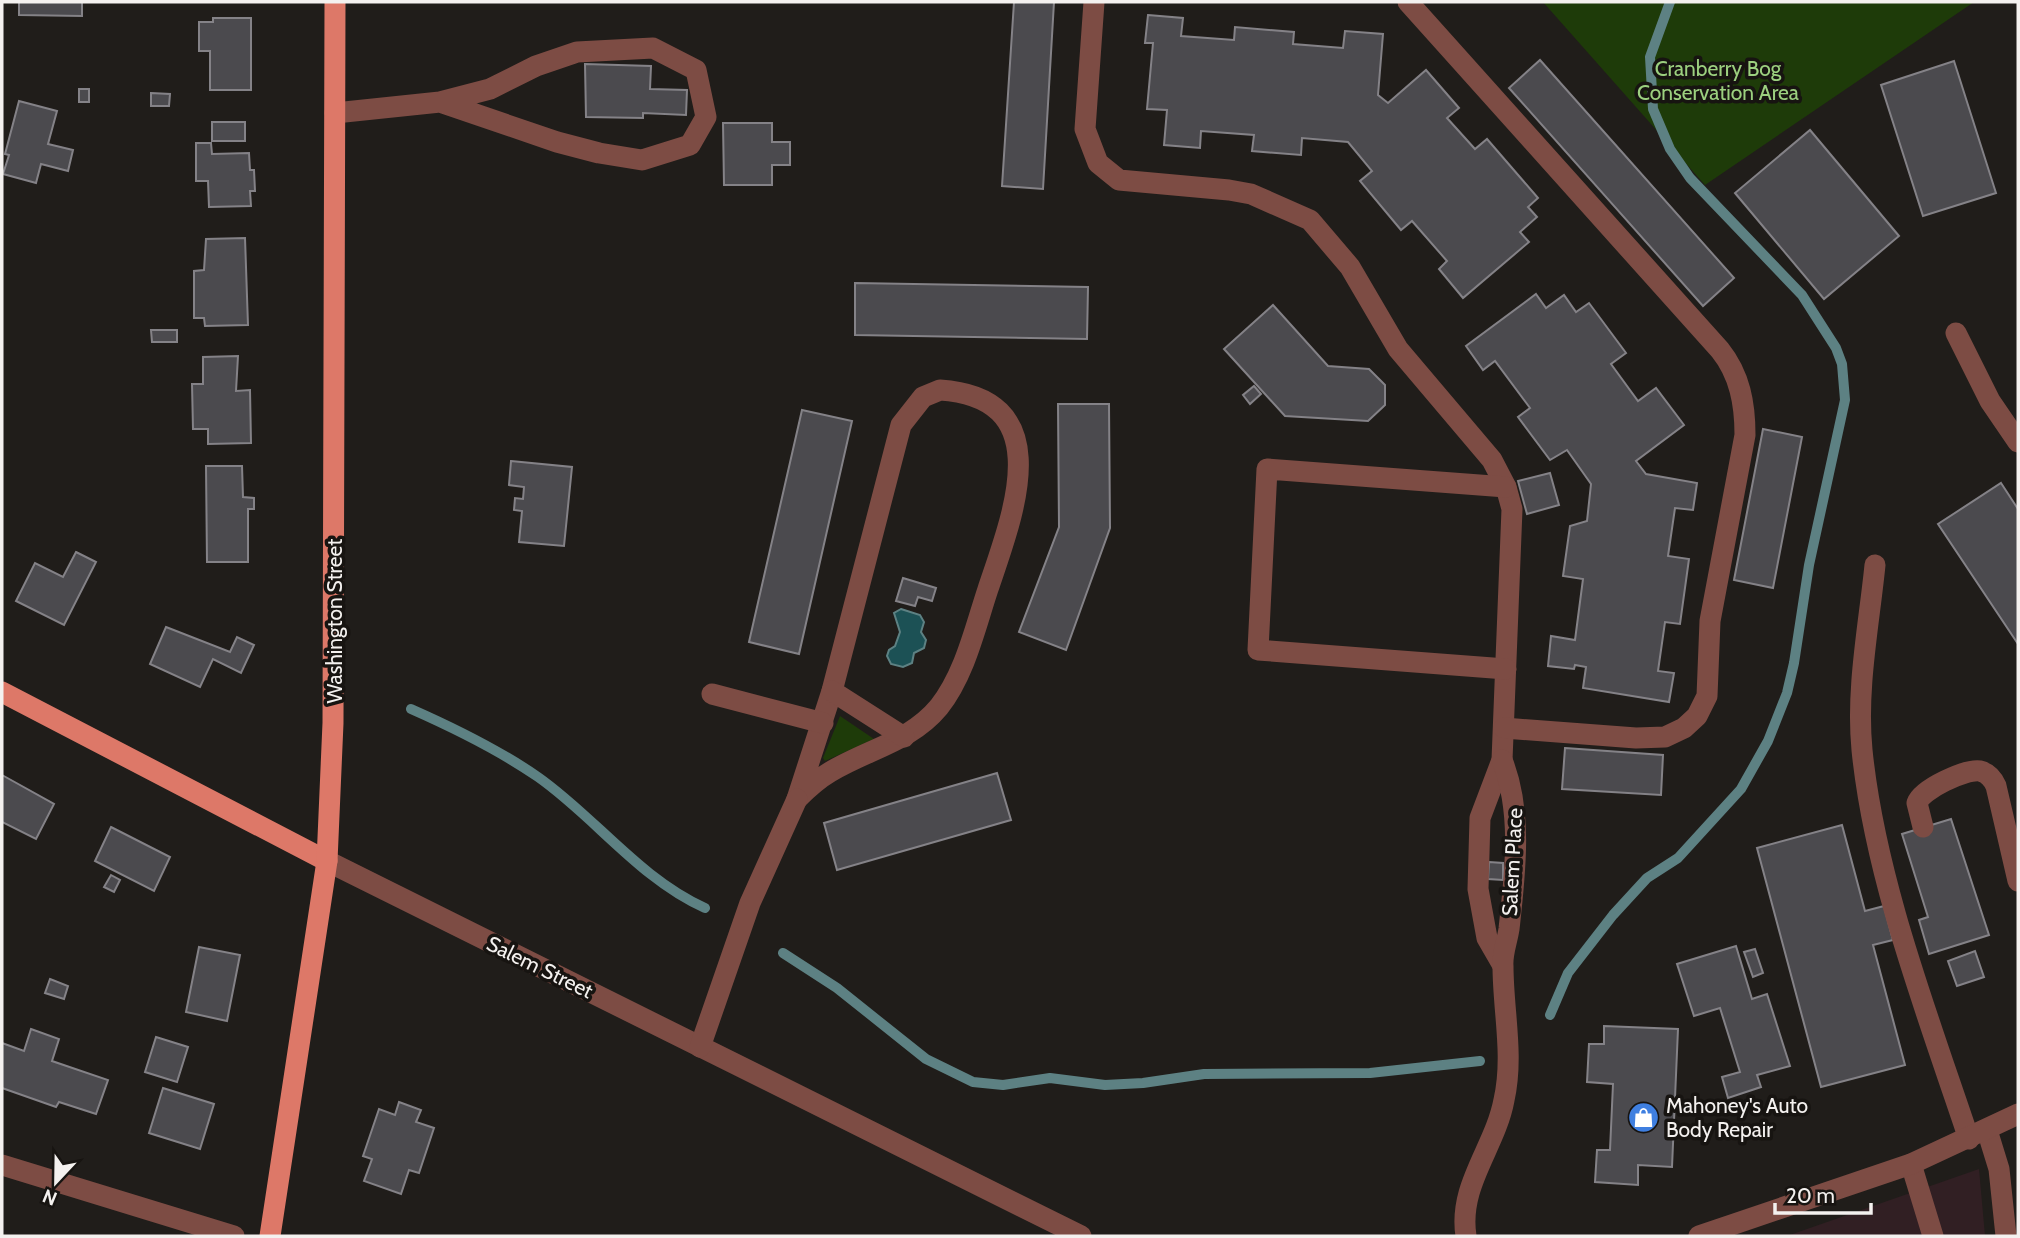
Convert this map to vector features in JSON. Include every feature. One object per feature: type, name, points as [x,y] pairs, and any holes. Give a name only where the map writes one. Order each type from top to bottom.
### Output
[{"type":"main road","name":"Washington Street","points":[[271,1236],[327,861],[333,723],[335,2]]},
{"type":"main road","name":"Salem Street","points":[[2,692],[327,861]]},
{"type":"street","points":[[1094,2],[1086,128],[1098,163],[1119,180],[1251,194],[1310,220],[1350,267],[1398,349],[1476,439],[1506,487]]},
{"type":"street","points":[[1408,2],[1720,350],[1735,376],[1744,405],[1745,435],[1710,621],[1707,696],[1697,716],[1684,728],[1665,737],[1636,738],[1504,728]]},
{"type":"street","points":[[335,113],[440,102],[490,89],[536,66],[577,52],[653,48],[696,70],[706,117],[690,145],[642,160],[557,142],[440,102]]},
{"type":"street","points":[[1956,332],[1990,401],[2018,442]]},
{"type":"street","points":[[700,1047],[759,880],[797,799],[823,723],[901,425],[923,397],[940,390],[955,391],[987,401],[1003,416],[1017,443],[1020,472],[1016,498],[959,674],[939,707],[904,737],[830,772],[797,799]]},
{"type":"street","points":[[1506,487],[1267,469],[1258,650],[1506,669]]},
{"type":"street","name":"Salem Place","points":[[1502,964],[1487,938],[1478,889],[1480,818],[1502,760],[1512,509],[1506,487]]},
{"type":"street","points":[[1875,565],[1862,698],[1862,749],[1870,803],[1902,932],[1978,1134],[1999,1169],[2006,1236]]},
{"type":"street","points":[[832,691],[904,737]]},
{"type":"street","points":[[712,694],[823,723]]},
{"type":"street","name":"Salem Place","points":[[1466,1236],[1463,1214],[1466,1197],[1492,1139],[1506,1091],[1508,1036],[1502,964],[1508,930],[1516,805],[1502,760]]},
{"type":"street","points":[[1923,827],[1917,803],[1926,789],[1975,771],[1988,775],[1996,786],[2018,881]]},
{"type":"street","name":"Salem Street","points":[[327,861],[1081,1236]]},
{"type":"street","points":[[1699,1236],[1911,1164],[2018,1114]]},
{"type":"street","points":[[1911,1164],[1933,1236]]},
{"type":"street","points":[[2,1166],[234,1236]]},
{"type":"shaded area","points":[[1979,1169],[1985,1236],[1787,1236]]},
{"type":"green space","name":"Cranberry Bog Conservation Area","points":[[1543,2],[1974,2],[1705,185]]},
{"type":"green space","points":[[840,716],[874,739],[825,761],[823,758]]},
{"type":"water","points":[[901,609],[920,615],[924,622],[921,632],[926,640],[924,648],[914,653],[912,663],[903,667],[891,664],[887,656],[889,650],[895,646],[900,632],[894,613]]},
{"type":"building","points":[[19,2],[82,2],[82,16],[19,15]]},
{"type":"building","points":[[1014,2],[1054,2],[1043,189],[1002,186]]},
{"type":"building","points":[[1148,15],[1183,18],[1181,36],[1234,40],[1235,27],[1294,32],[1293,44],[1343,48],[1345,31],[1383,34],[1378,95],[1388,103],[1426,70],[1459,108],[1447,118],[1475,149],[1487,139],[1538,198],[1528,207],[1537,217],[1520,232],[1529,242],[1463,298],[1439,269],[1447,261],[1412,221],[1401,230],[1360,181],[1372,171],[1348,142],[1302,138],[1301,155],[1252,151],[1254,135],[1201,131],[1200,148],[1164,145],[1167,110],[1147,109],[1153,43],[1145,43]]},
{"type":"building","points":[[213,18],[251,18],[251,90],[210,90],[210,51],[199,51],[199,22],[213,22]]},
{"type":"building","points":[[1540,60],[1734,278],[1703,306],[1509,88]]},
{"type":"building","points":[[1954,61],[1996,193],[1923,216],[1881,85]]},
{"type":"building","points":[[585,64],[651,66],[650,89],[687,90],[686,115],[643,113],[643,118],[586,117]]},
{"type":"building","points":[[79,89],[89,89],[89,102],[79,102]]},
{"type":"building","points":[[151,93],[170,94],[169,106],[151,106]]},
{"type":"building","points":[[19,101],[57,111],[48,144],[73,150],[68,171],[41,164],[36,183],[3,174],[9,155],[5,154]]},
{"type":"building","points":[[212,122],[245,122],[245,141],[212,141]]},
{"type":"building","points":[[723,123],[772,123],[772,142],[790,142],[790,165],[772,165],[772,185],[724,185]]},
{"type":"building","points":[[1810,130],[1899,236],[1824,299],[1735,193]]},
{"type":"building","points":[[196,143],[211,143],[212,154],[249,153],[250,170],[254,170],[255,191],[250,191],[251,206],[209,207],[208,181],[196,181]]},
{"type":"building","points":[[245,238],[248,325],[205,326],[204,318],[194,318],[194,271],[204,270],[206,239]]},
{"type":"building","points":[[855,283],[1088,287],[1087,339],[855,335]]},
{"type":"building","points":[[1536,294],[1546,308],[1564,295],[1576,312],[1589,303],[1626,353],[1611,364],[1638,401],[1656,388],[1684,425],[1636,461],[1646,474],[1697,483],[1693,510],[1675,508],[1668,556],[1689,559],[1680,624],[1665,622],[1658,671],[1674,673],[1669,702],[1583,688],[1586,667],[1575,665],[1574,669],[1548,666],[1551,636],[1575,640],[1583,579],[1563,576],[1570,526],[1587,521],[1591,484],[1567,450],[1550,460],[1518,417],[1530,408],[1495,361],[1483,370],[1466,346]]},
{"type":"building","points":[[1273,305],[1328,366],[1369,369],[1385,385],[1385,405],[1368,421],[1285,416],[1224,349]]},
{"type":"building","points":[[151,330],[177,330],[177,342],[152,342]]},
{"type":"building","points":[[238,356],[236,391],[250,390],[251,443],[208,444],[208,429],[193,429],[192,384],[203,384],[203,357]]},
{"type":"building","points":[[1254,386],[1261,394],[1250,404],[1243,395]]},
{"type":"building","points":[[1058,404],[1109,404],[1110,528],[1066,650],[1019,632],[1059,527]]},
{"type":"building","points":[[802,410],[852,421],[799,654],[749,642]]},
{"type":"building","points":[[1763,429],[1802,437],[1773,588],[1734,580]]},
{"type":"building","points":[[511,461],[572,467],[564,546],[519,542],[522,511],[514,510],[515,498],[523,499],[524,487],[509,485]]},
{"type":"building","points":[[206,466],[242,466],[243,497],[254,498],[254,509],[248,509],[248,562],[207,562]]},
{"type":"building","points":[[1550,473],[1559,505],[1527,514],[1518,481]]},
{"type":"building","points":[[2001,483],[2018,509],[2018,644],[1938,524]]},
{"type":"building","points":[[76,552],[96,562],[64,625],[16,601],[35,563],[63,577]]},
{"type":"building","points":[[903,578],[936,588],[932,601],[918,597],[915,606],[896,601]]},
{"type":"building","points":[[166,627],[230,652],[237,637],[254,645],[241,673],[213,659],[200,687],[150,664]]},
{"type":"building","points":[[1565,748],[1663,755],[1661,795],[1562,789]]},
{"type":"building","points":[[997,773],[1011,820],[837,870],[824,823]]},
{"type":"building","points":[[2,775],[54,804],[36,839],[2,822]]},
{"type":"building","points":[[1951,819],[1989,935],[1929,954],[1919,920],[1928,917],[1902,834]]},
{"type":"building","points":[[1842,825],[1865,911],[1884,906],[1893,940],[1873,945],[1905,1065],[1821,1087],[1757,848]]},
{"type":"building","points":[[111,827],[170,857],[154,891],[95,861]]},
{"type":"building","points":[[1489,862],[1503,863],[1503,880],[1488,879]]},
{"type":"building","points":[[111,875],[120,880],[114,892],[104,887]]},
{"type":"building","points":[[1736,946],[1752,999],[1767,994],[1790,1066],[1757,1075],[1761,1087],[1728,1098],[1722,1077],[1740,1072],[1720,1008],[1694,1016],[1677,964]]},
{"type":"building","points":[[199,947],[240,955],[227,1021],[186,1012]]},
{"type":"building","points":[[1755,949],[1763,973],[1753,977],[1744,952]]},
{"type":"building","points":[[1975,951],[1984,977],[1957,986],[1948,961]]},
{"type":"building","points":[[50,979],[68,986],[64,999],[45,993]]},
{"type":"building","name":"Mahoney's Auto Body Repair","points":[[1604,1026],[1678,1029],[1672,1167],[1638,1165],[1638,1185],[1595,1182],[1597,1150],[1610,1150],[1613,1084],[1587,1082],[1589,1044],[1604,1044]]},
{"type":"building","points":[[31,1029],[59,1039],[52,1061],[108,1080],[96,1114],[59,1102],[56,1107],[2,1088],[2,1043],[24,1051]]},
{"type":"building","points":[[156,1037],[188,1047],[177,1082],[145,1072]]},
{"type":"building","points":[[163,1088],[214,1104],[200,1149],[149,1133]]},
{"type":"building","points":[[399,1102],[421,1110],[416,1122],[434,1128],[419,1173],[409,1170],[401,1194],[364,1181],[372,1159],[363,1156],[379,1109],[395,1115]]},
{"type":"waterway","points":[[1550,1015],[1568,973],[1613,915],[1647,878],[1678,858],[1741,789],[1768,741],[1787,693],[1794,663],[1809,565],[1845,400],[1842,364],[1836,348],[1802,295],[1690,178],[1670,149],[1653,109],[1650,57],[1670,2]]},
{"type":"waterway","points":[[411,709],[476,740],[538,777],[660,881],[705,908]]},
{"type":"waterway","points":[[783,953],[837,988],[926,1059],[973,1082],[1003,1085],[1050,1078],[1105,1085],[1143,1083],[1204,1074],[1370,1073],[1480,1061]]},
{"type":"place","name":"Mahoney's Auto Body Repair","points":[[1643,1117]]}]
